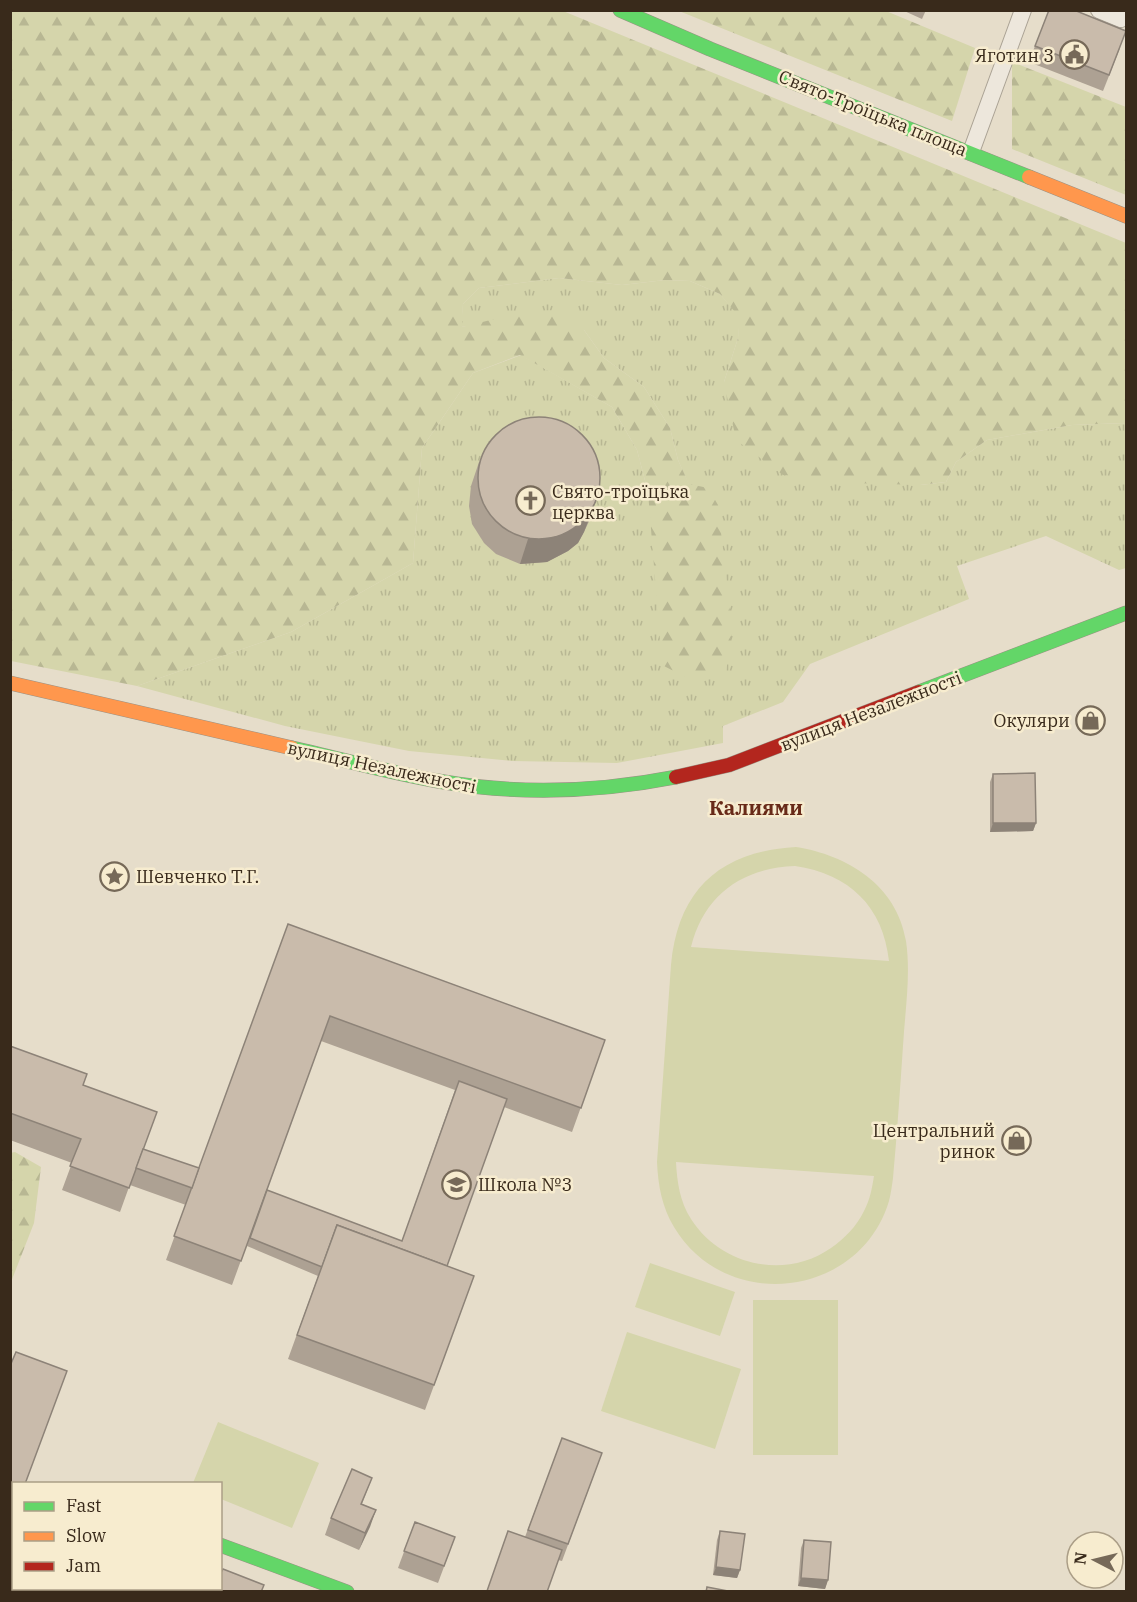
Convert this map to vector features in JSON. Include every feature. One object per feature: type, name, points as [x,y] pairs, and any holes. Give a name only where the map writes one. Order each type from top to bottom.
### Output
[{"type":"main road","name":"Свято-Троїцька площа","points":[[620,10],[710,49],[1126,216]]},
{"type":"main road","name":"вулиця Незалежності","points":[[10,683],[442,782],[490,789],[595,790],[663,781],[729,765],[1126,614]]},
{"type":"main road","points":[[222,1546],[346,1592]]},
{"type":"lane","points":[[971,152],[1023,10]]},
{"type":"lane","points":[[1099,10],[1121,19]]},
{"type":"green space","points":[[10,11],[563,11],[1126,243],[1126,423],[1072,425],[987,440],[956,462],[946,482],[920,485],[851,483],[783,475],[736,440],[724,382],[738,338],[739,317],[720,294],[690,281],[665,280],[622,285],[559,278],[479,288],[463,304],[462,327],[523,312],[557,310],[584,330],[604,358],[644,387],[670,428],[678,460],[689,484],[708,488],[718,505],[732,630],[726,672],[695,682],[662,665],[648,492],[637,450],[612,407],[520,355],[473,373],[422,448],[413,563],[291,632],[137,686],[11,661]]},
{"type":"green space","points":[[679,11],[886,11],[975,48],[952,121]]},
{"type":"green space","points":[[1012,62],[1126,107],[1126,195],[1012,149]]},
{"type":"green space","points":[[559,278],[622,285],[665,280],[690,281],[720,294],[740,317],[738,338],[724,382],[920,485],[946,482],[956,462],[987,440],[1072,425],[1126,423],[1126,568],[1119,570],[1046,536],[957,566],[969,599],[810,664],[783,702],[723,726],[723,743],[617,763],[512,761],[409,751],[285,726],[137,686],[291,632],[413,563],[422,448],[473,373],[521,355],[612,407],[637,450],[648,492],[708,489],[689,485],[678,460],[670,428],[644,387],[604,358],[584,330],[477,325],[461,327],[463,304],[479,288]]},
{"type":"green space","points":[[796,847],[815,851],[851,865],[867,876],[881,889],[901,921],[906,941],[908,967],[893,1178],[889,1201],[874,1234],[850,1258],[822,1275],[790,1283],[757,1283],[725,1273],[697,1255],[674,1227],[666,1212],[657,1162],[671,965],[675,938],[683,915],[694,895],[708,879],[725,866],[746,856],[769,850]],"holes":[[[795,866],[832,876],[860,896],[871,909],[879,924],[889,961],[691,947],[705,913],[728,888],[758,872]],[[676,1162],[874,1176],[869,1198],[861,1217],[841,1241],[813,1258],[794,1264],[774,1265],[755,1263],[736,1257],[719,1248],[704,1235],[684,1206],[678,1184]]]},
{"type":"green space","points":[[15,1152],[41,1167],[34,1223],[11,1282],[10,1153]]},
{"type":"green space","points":[[650,1263],[735,1292],[720,1336],[635,1307]]},
{"type":"green space","points":[[753,1300],[838,1300],[838,1455],[753,1455]]},
{"type":"green space","points":[[627,1332],[741,1369],[715,1449],[601,1411]]},
{"type":"green space","points":[[218,1422],[319,1463],[292,1528],[222,1499],[222,1482],[193,1482]]},
{"type":"building","name":"Яготин 3","points":[[1049,10],[1074,10],[1126,31],[1109,75],[1035,46]]},
{"type":"building","name":"Свято-троїцька церква","points":[[539,417],[563,421],[582,435],[596,454],[600,478],[596,502],[582,521],[563,535],[539,539],[515,535],[496,521],[482,502],[478,478],[482,454],[496,435],[515,421]]},
{"type":"building","points":[[1035,773],[1036,823],[993,823],[993,774]]},
{"type":"building","points":[[288,924],[605,1040],[581,1108],[330,1016],[241,1261],[174,1236]]},
{"type":"building","points":[[10,1046],[87,1074],[83,1085],[157,1112],[129,1188],[70,1166],[81,1139],[10,1113]]},
{"type":"building","points":[[459,1081],[507,1099],[447,1266],[337,1225],[322,1267],[250,1238],[267,1190],[402,1241]]},
{"type":"building","points":[[143,1149],[199,1168],[192,1188],[136,1168]]},
{"type":"building","points":[[337,1225],[474,1276],[434,1385],[297,1335]]},
{"type":"building","points":[[16,1352],[67,1371],[26,1482],[12,1482],[12,1500],[10,1500],[10,1366]]},
{"type":"building","points":[[562,1438],[602,1453],[568,1544],[528,1530]]},
{"type":"building","points":[[352,1469],[372,1478],[361,1504],[376,1510],[365,1533],[331,1518]]},
{"type":"building","points":[[415,1522],[455,1537],[444,1566],[404,1551]]},
{"type":"building","points":[[508,1531],[562,1550],[547,1592],[487,1591]]},
{"type":"building","points":[[720,1531],[745,1534],[740,1570],[716,1567]]},
{"type":"building","points":[[804,1540],[831,1542],[828,1580],[801,1578]]},
{"type":"building","points":[[223,1569],[264,1585],[261,1592],[214,1592],[214,1590],[222,1590]]},
{"type":"building","points":[[707,1587],[733,1592],[706,1592]]},
{"type":"building","points":[[126,1590],[150,1590],[150,1592]]},
{"type":"traffic: fast","points":[[620,10],[710,49],[1029,177]]},
{"type":"traffic: fast","points":[[919,692],[1126,613]]},
{"type":"traffic: fast","points":[[292,748],[425,779],[502,789],[589,789],[676,777]]},
{"type":"traffic: fast","points":[[222,1546],[347,1592]]},
{"type":"traffic: slow","points":[[1029,177],[1126,216]]},
{"type":"traffic: slow","points":[[10,683],[292,748]]},
{"type":"traffic: jam","points":[[676,777],[729,765],[919,692]]},
{"type":"place","name":"Яготин 3","points":[[1075,55]]},
{"type":"place","name":"Свято-троїцька церква","points":[[531,501]]},
{"type":"place","name":"Окуляри","points":[[1091,720]]},
{"type":"place","name":"Шевченко Т.Г.","points":[[115,876]]},
{"type":"place","name":"Центральний ринок","points":[[1016,1140]]},
{"type":"place","name":"Школа №3","points":[[457,1184]]},
{"type":"district","name":"Калиями","points":[[756,807]]}]
